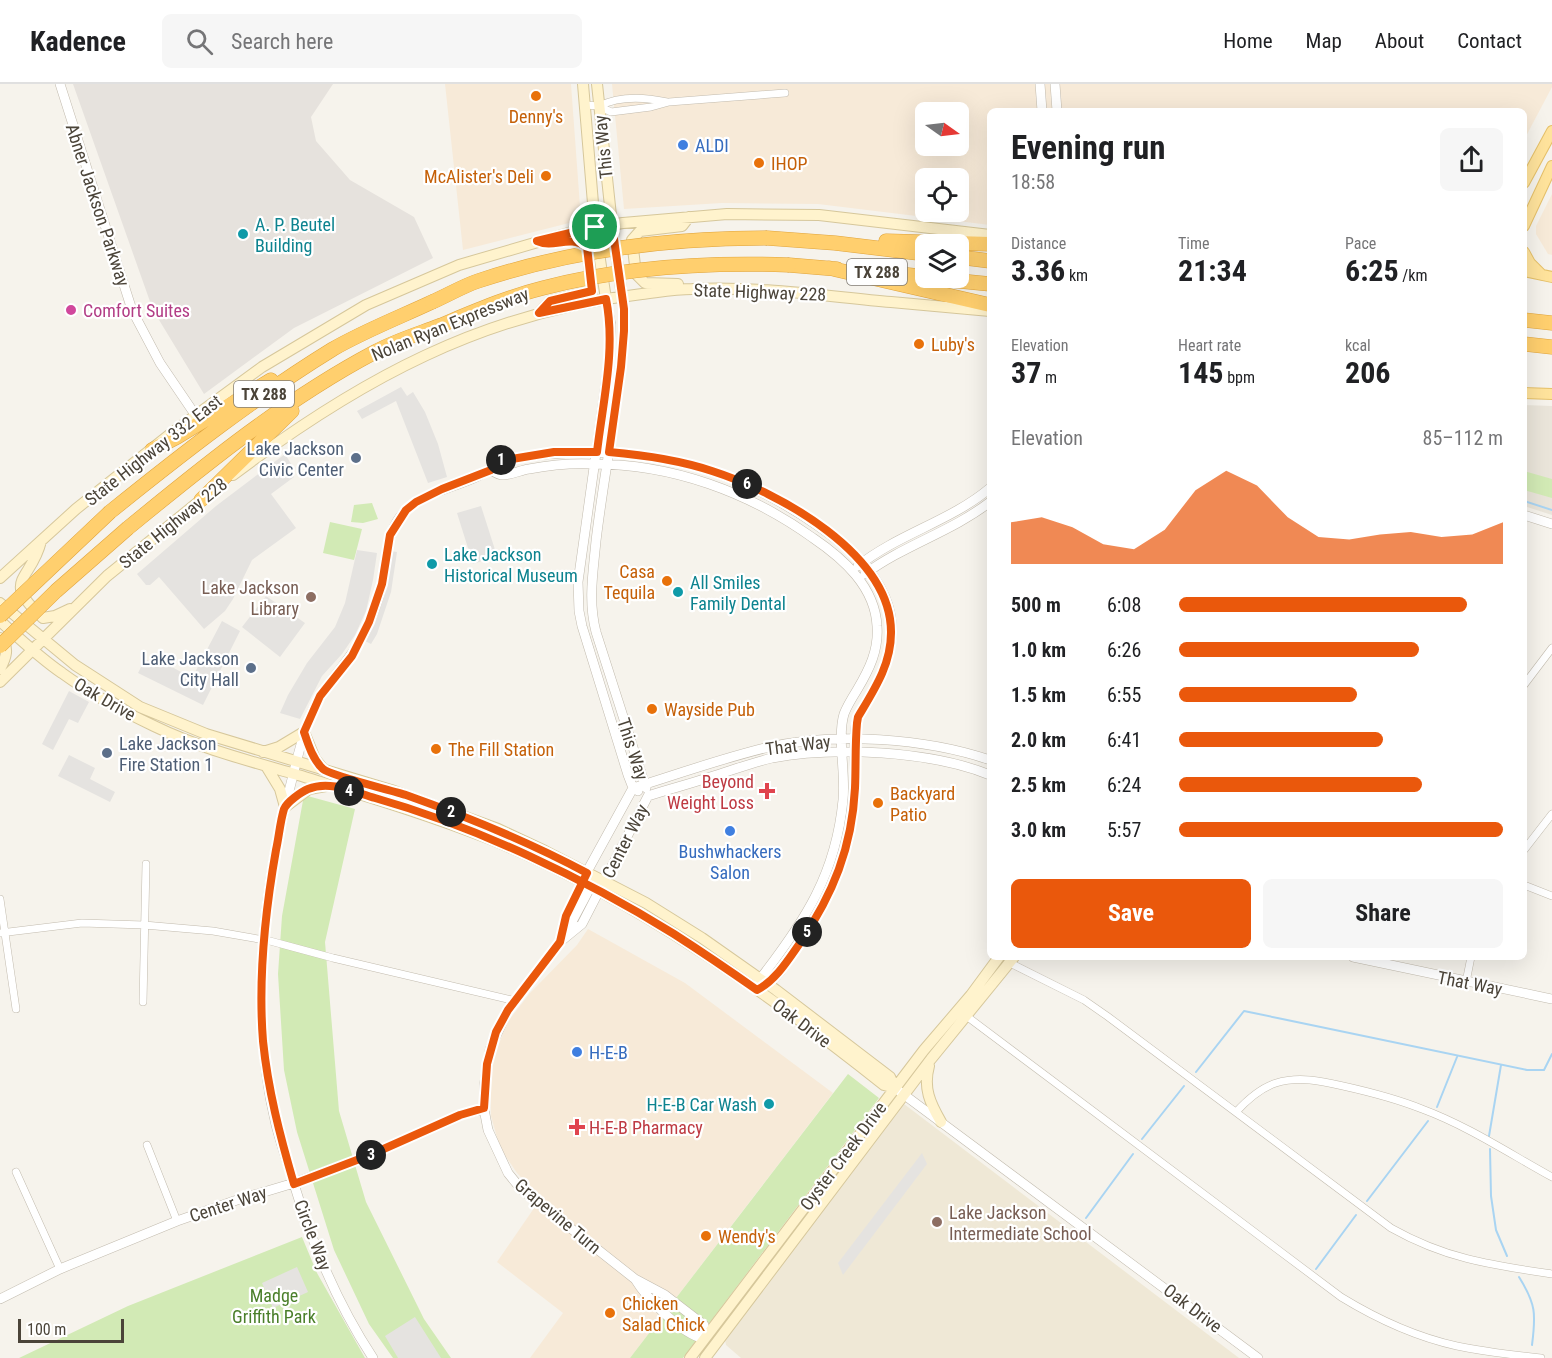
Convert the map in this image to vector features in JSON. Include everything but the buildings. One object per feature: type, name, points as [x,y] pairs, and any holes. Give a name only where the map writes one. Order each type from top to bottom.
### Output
[{"type":"highway","name":"Nolan Ryan Expressway","points":[[0,616],[110,512],[166,466],[276,385],[335,348],[477,281],[571,256],[674,242],[747,238],[786,239],[915,253]]},
{"type":"highway","points":[[836,243],[867,241],[987,244]]},
{"type":"highway","points":[[969,258],[987,261]]},
{"type":"highway","name":"Nolan Ryan Expressway","points":[[0,646],[56,591],[128,528],[189,477],[269,418],[317,386],[377,351],[496,302],[542,288],[588,278],[672,266],[729,263],[789,265],[915,276]]},
{"type":"highway","points":[[829,268],[987,304]]},
{"type":"highway","name":"Nolan Ryan Expressway","points":[[969,282],[987,284]]},
{"type":"highway","points":[[1527,320],[1552,323]]},
{"type":"highway","points":[[1527,344],[1552,347]]},
{"type":"highway","points":[[152,450],[286,371],[335,348]]},
{"type":"highway","points":[[201,500],[317,386]]},
{"type":"main road","name":"This Way","points":[[583,84],[595,227],[606,299]]},
{"type":"main road","name":"This Way","points":[[597,84],[622,296]]},
{"type":"main road","points":[[1527,177],[1552,131]]},
{"type":"main road","points":[[1527,220],[1552,166]]},
{"type":"main road","points":[[537,241],[595,227],[744,213],[819,215],[987,235]]},
{"type":"main road","points":[[689,217],[682,226],[640,231],[632,240],[636,274],[645,284],[684,284],[690,289]]},
{"type":"main road","points":[[537,241],[545,244],[568,240],[579,242],[587,247],[592,291],[550,301],[539,313]]},
{"type":"main road","name":"State Highway 332 East","points":[[0,578],[76,509],[173,432],[262,367],[366,305],[411,284],[459,265],[537,241]]},
{"type":"main road","points":[[1527,258],[1544,275]]},
{"type":"main road","points":[[1527,272],[1544,275]]},
{"type":"main road","points":[[1527,278],[1544,275]]},
{"type":"main road","name":"State Highway 228","points":[[80,604],[107,576],[288,434],[368,384],[447,344],[539,313],[622,296],[690,289],[756,289],[987,311]]},
{"type":"main road","points":[[1527,393],[1552,394]]},
{"type":"main road","points":[[41,541],[38,554],[15,580],[13,589],[15,595],[43,618],[55,616],[80,604]]},
{"type":"main road","name":"Oak Drive","points":[[0,603],[42,640],[148,717],[202,746],[441,820],[537,860],[675,934],[757,990],[884,1085],[895,1088]]},
{"type":"main road","points":[[0,682],[80,604]]},
{"type":"main road","name":"Oak Drive","points":[[0,621],[32,650],[106,702],[148,717],[408,796],[498,830],[604,881],[659,910],[764,981],[890,1077],[895,1088]]},
{"type":"main road","points":[[0,638],[6,643],[7,648],[6,658],[0,669]]},
{"type":"main road","points":[[84,688],[91,676]]},
{"type":"main road","points":[[106,702],[113,690]]},
{"type":"main road","points":[[263,752],[279,747],[304,732],[315,759],[324,770]]},
{"type":"main road","points":[[202,746],[206,734]]},
{"type":"main road","points":[[266,766],[280,789],[285,807],[309,789],[333,786]]},
{"type":"main road","name":"Oyster Creek Drive","points":[[705,1358],[1005,960]]},
{"type":"main road","name":"Oyster Creek Drive","points":[[690,1358],[924,1050],[963,1013]]},
{"type":"main road","points":[[931,1059],[926,1085],[930,1102],[941,1122]]},
{"type":"street","name":"Abner Jackson Parkway","points":[[60,84],[132,310],[151,347],[196,416]]},
{"type":"street","points":[[1040,84],[1042,108]]},
{"type":"street","points":[[1054,84],[1057,108]]},
{"type":"street","points":[[585,105],[599,105],[611,112],[651,107],[669,102],[785,93]]},
{"type":"street","name":"This Way","points":[[622,296],[623,347],[591,578],[591,612],[648,796]]},
{"type":"street","name":"This Way","points":[[606,299],[610,325],[609,358],[578,582],[579,614],[633,788],[648,796]]},
{"type":"street","name":"Circle Way","points":[[373,1358],[357,1332],[325,1267],[294,1184],[276,1125],[263,1040],[261,993],[273,868],[285,807],[304,732],[320,696],[352,656],[369,622],[382,584],[390,535],[398,520],[416,502],[491,470],[500,461],[523,456],[564,452],[609,452],[676,461],[741,481],[790,506],[843,543],[869,572],[885,597],[890,619],[891,642],[883,675],[858,717],[855,787],[850,828],[834,884],[818,916],[757,990]]},
{"type":"street","name":"Circle Way","points":[[491,470],[502,476],[539,467],[607,464],[671,473],[735,493],[789,520],[838,555],[855,575],[872,603],[877,636],[876,647],[869,668],[844,713],[843,800],[837,838],[827,871],[809,911],[764,981]]},
{"type":"street","points":[[855,575],[862,563],[888,545],[968,504],[987,490]]},
{"type":"street","points":[[968,504],[975,513]]},
{"type":"street","points":[[855,575],[869,572],[909,546],[954,526],[987,504]]},
{"type":"street","points":[[1527,518],[1552,524]]},
{"type":"street","points":[[1527,681],[1552,648]]},
{"type":"street","name":"That Way","points":[[644,784],[729,758],[771,747],[798,743],[842,740],[898,741],[954,750],[987,759]]},
{"type":"street","name":"That Way","points":[[648,796],[772,758],[843,752],[895,755],[950,764],[987,774]]},
{"type":"street","name":"Center Way","points":[[0,1299],[60,1269],[177,1221],[237,1200],[294,1184],[370,1155],[460,1115],[484,1108],[484,1086],[490,1049],[496,1032],[508,1010],[560,942],[582,924],[590,888],[587,873],[633,788],[644,784]]},
{"type":"street","name":"Center Way","points":[[560,942],[566,916],[590,888],[604,881],[648,796]]},
{"type":"street","points":[[1527,846],[1552,814]]},
{"type":"street","points":[[143,1002],[146,864]]},
{"type":"street","points":[[1527,886],[1552,896]]},
{"type":"street","points":[[0,899],[2,933],[16,1009]]},
{"type":"street","points":[[2,933],[82,924],[144,924],[213,931],[265,940],[516,1000]]},
{"type":"street","points":[[1008,960],[1084,1000],[1337,1190],[1410,1239],[1462,1259],[1491,1266],[1552,1274]]},
{"type":"street","name":"That Way","points":[[1367,960],[1552,999]]},
{"type":"street","points":[[1466,982],[1470,960]]},
{"type":"street","points":[[963,1013],[1341,1298],[1409,1332],[1457,1346],[1541,1358]]},
{"type":"street","points":[[1236,1112],[1249,1098],[1275,1083],[1301,1079],[1318,1080],[1374,1093],[1424,1109],[1460,1126],[1552,1177]]},
{"type":"street","name":"Oak Drive","points":[[895,1088],[1258,1358]]},
{"type":"street","name":"Grapevine Turn","points":[[484,1108],[498,1154],[508,1173],[521,1188],[635,1279],[665,1295],[704,1325],[704,1339],[694,1337],[657,1307],[642,1292],[635,1279]]},
{"type":"street","points":[[147,1145],[177,1221]]},
{"type":"street","points":[[16,1172],[60,1269]]},
{"type":"shaded area","points":[[73,84],[333,84],[311,117],[316,141],[350,180],[414,217],[433,258],[294,328],[204,394],[153,310]]},
{"type":"shaded area","points":[[445,84],[571,84],[581,220],[463,250]]},
{"type":"shaded area","points":[[612,84],[1552,84],[1527,134],[1527,108],[987,108],[987,225],[965,222],[969,222],[969,168],[915,168],[915,216],[818,204],[722,203],[624,209]]},
{"type":"shaded area","points":[[1552,194],[1552,255],[1548,254],[1536,234],[1536,226]]},
{"type":"shaded area","points":[[401,387],[407,396],[413,392],[425,412],[438,444],[447,477],[428,483],[396,401],[362,419],[357,411]]},
{"type":"shaded area","points":[[1527,405],[1552,406],[1552,515],[1527,507]]},
{"type":"shaded area","points":[[285,454],[293,467],[290,469],[294,477],[271,494],[296,528],[252,560],[225,611],[204,629],[159,577],[150,585],[146,585],[137,574],[216,506]]},
{"type":"shaded area","points":[[481,506],[497,556],[473,564],[457,513]]},
{"type":"shaded area","points":[[357,550],[377,553],[366,611],[355,635],[322,676],[300,719],[280,713],[307,663],[335,627],[345,603]]},
{"type":"shaded area","points":[[391,551],[397,552],[391,592],[377,634],[371,644],[365,641]]},
{"type":"shaded area","points":[[266,596],[305,623],[280,657],[242,627]]},
{"type":"shaded area","points":[[222,621],[240,631],[203,705],[138,673],[145,659],[158,666],[161,661],[192,678]]},
{"type":"shaded area","points":[[69,691],[89,702],[78,723],[69,719],[53,750],[42,744]]},
{"type":"shaded area","points":[[69,755],[95,768],[90,779],[115,792],[110,802],[58,776]]},
{"type":"shaded area","points":[[588,929],[685,983],[833,1093],[630,1358],[530,1358],[563,1313],[497,1262],[541,1198],[517,1173],[500,1148],[491,1116],[490,1070],[506,1024],[530,993],[577,945]]},
{"type":"shaded area","name":"Lake Jackson Intermediate School","points":[[904,1104],[1239,1358],[741,1358],[726,1345],[725,1340]]},
{"type":"shaded area","points":[[922,1153],[927,1164],[843,1275],[838,1263]]},
{"type":"shaded area","points":[[297,1267],[308,1292],[273,1308],[262,1283]]},
{"type":"shaded area","points":[[415,1317],[441,1358],[398,1358],[385,1336]]},
{"type":"green space","points":[[1527,472],[1552,479],[1552,498],[1527,491]]},
{"type":"green space","points":[[372,503],[378,519],[363,523],[351,522],[354,505]]},
{"type":"green space","points":[[330,522],[362,529],[354,560],[323,553]]},
{"type":"green space","points":[[304,795],[355,809],[325,942],[339,1111],[366,1202],[424,1319],[451,1358],[393,1358],[369,1324],[334,1250],[297,1132],[284,1070],[278,974],[282,916]]},
{"type":"green space","points":[[848,1074],[879,1098],[683,1358],[630,1358]]},
{"type":"green space","name":"Madge Griffith Park","points":[[302,1237],[317,1273],[365,1358],[19,1358],[128,1306]]},
{"type":"waterway","points":[[1527,502],[1552,510]]},
{"type":"waterway","points":[[1196,1072],[1244,1011],[1527,1070],[1544,1070],[1552,1054]]},
{"type":"waterway","points":[[1437,1107],[1457,1057]]},
{"type":"waterway","points":[[1489,1136],[1501,1065]]},
{"type":"waterway","points":[[1142,1139],[1184,1086]]},
{"type":"waterway","points":[[1367,1201],[1428,1121]]},
{"type":"waterway","points":[[1490,1149],[1491,1196],[1496,1230],[1507,1256]]},
{"type":"waterway","points":[[1086,1218],[1133,1154]]},
{"type":"waterway","points":[[1316,1269],[1356,1215]]},
{"type":"waterway","points":[[1519,1277],[1532,1302],[1534,1325],[1532,1345]]},
{"type":"place","name":"Denny's","points":[[536,96]]},
{"type":"place","name":"ALDI","points":[[683,145]]},
{"type":"place","name":"IHOP","points":[[759,163]]},
{"type":"place","name":"McAlister's Deli","points":[[546,176]]},
{"type":"place","name":"A. P. Beutel Building","points":[[243,234]]},
{"type":"place","name":"Comfort Suites","points":[[71,310]]},
{"type":"place","name":"Luby's","points":[[919,344]]},
{"type":"place","name":"Lake Jackson Civic Center","points":[[356,458]]},
{"type":"place","name":"Lake Jackson Historical Museum","points":[[432,564]]},
{"type":"place","name":"Casa Tequila","points":[[667,581]]},
{"type":"place","name":"All Smiles Family Dental","points":[[678,592]]},
{"type":"place","name":"Lake Jackson Library","points":[[311,597]]},
{"type":"place","name":"Lake Jackson City Hall","points":[[251,668]]},
{"type":"place","name":"Wayside Pub","points":[[652,709]]},
{"type":"place","name":"The Fill Station","points":[[436,749]]},
{"type":"place","name":"Lake Jackson Fire Station 1","points":[[107,753]]},
{"type":"place","name":"Beyond Weight Loss","points":[[767,791]]},
{"type":"place","name":"Backyard Patio","points":[[878,803]]},
{"type":"place","name":"Bushwhackers Salon","points":[[730,831]]},
{"type":"place","name":"H-E-B","points":[[577,1052]]},
{"type":"place","name":"H-E-B Car Wash","points":[[769,1104]]},
{"type":"place","name":"H-E-B Pharmacy","points":[[577,1127]]},
{"type":"place","name":"Lake Jackson Intermediate School","points":[[937,1222]]},
{"type":"place","name":"Wendy's","points":[[706,1236]]},
{"type":"place","name":"Chicken Salad Chick","points":[[610,1313]]},
{"type":"route","points":[[595,227],[537,241],[545,244],[568,240],[579,242],[587,247],[592,291],[550,301],[539,313],[606,299],[610,325],[609,358],[597,452],[554,452],[500,461],[491,470],[442,489],[416,502],[406,510],[390,535],[382,584],[375,608],[358,647],[320,696],[304,732],[315,759],[324,770],[391,790],[498,830],[587,873],[582,883],[566,916],[560,942],[508,1010],[496,1032],[487,1064],[484,1108],[460,1115],[370,1155],[294,1184],[276,1125],[263,1040],[261,993],[268,905],[281,826],[285,807],[303,792],[315,787],[333,786],[441,820],[537,860],[582,883],[599,892],[675,934],[757,990],[769,984],[798,946],[818,916],[841,865],[854,801],[858,717],[883,675],[891,642],[889,608],[885,597],[862,563],[843,543],[774,496],[741,481],[676,461],[609,452],[621,367],[624,311],[612,225],[595,227]]}]
